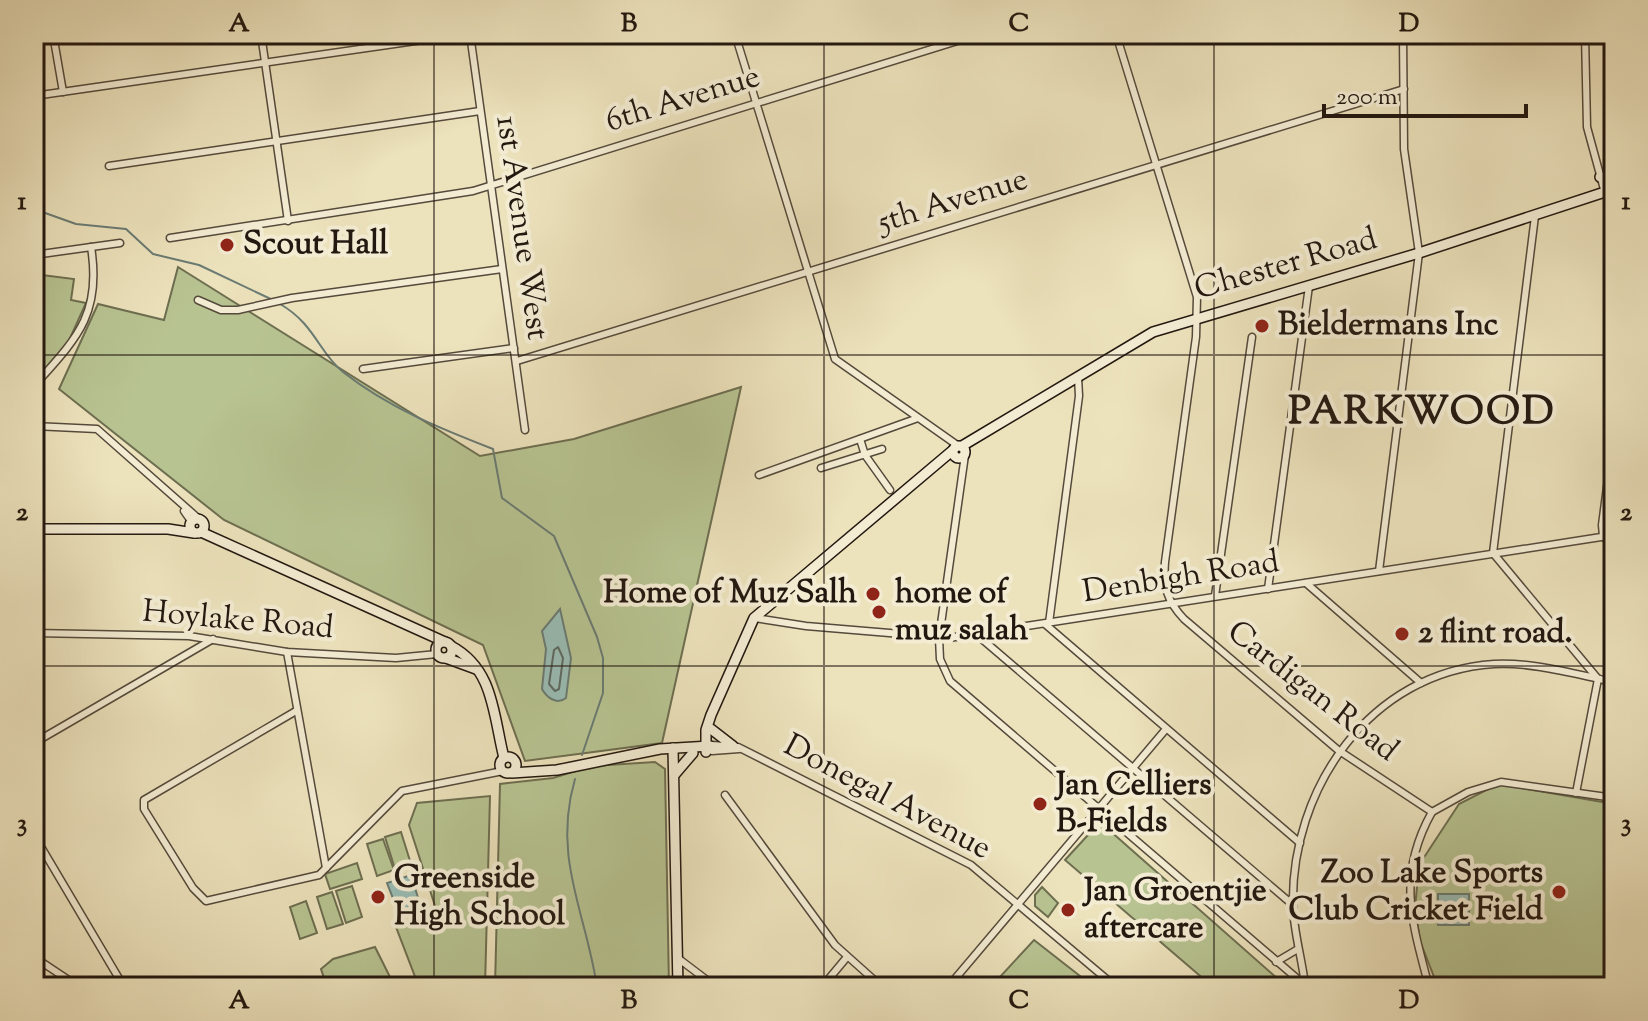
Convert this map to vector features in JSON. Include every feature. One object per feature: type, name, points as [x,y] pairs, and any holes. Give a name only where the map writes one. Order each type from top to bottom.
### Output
[{"type":"street","points":[[53,34],[63,92]]},
{"type":"street","points":[[261,34],[288,221]]},
{"type":"street","points":[[34,96],[467,34]]},
{"type":"street","name":"1st Avenue West","points":[[467,34],[525,430]]},
{"type":"street","points":[[735,34],[835,359],[944,436],[959,451],[963,471],[939,638],[942,665],[958,691],[1306,986]]},
{"type":"street","name":"6th Avenue","points":[[170,238],[288,221],[491,185],[980,34]]},
{"type":"street","points":[[1116,34],[1197,297],[1199,317],[1165,562],[1164,586],[1169,602]]},
{"type":"street","points":[[1379,571],[1419,253],[1404,149],[1403,34]]},
{"type":"street","points":[[1585,34],[1587,127],[1600,177],[1611,190]]},
{"type":"street","name":"5th Avenue","points":[[517,361],[1404,89]]},
{"type":"street","points":[[109,166],[480,111]]},
{"type":"street","points":[[1600,177],[1614,178]]},
{"type":"street","name":"Chester Road","points":[[709,749],[709,727],[754,618],[933,470],[995,428],[1139,339],[1199,317],[1419,253],[1611,190]]},
{"type":"street","points":[[1535,216],[1493,553],[1598,679]]},
{"type":"street","points":[[34,255],[120,243]]},
{"type":"street","points":[[34,386],[74,341],[84,321],[96,285],[91,247]]},
{"type":"street","points":[[198,300],[221,310],[252,307],[292,298],[502,269]]},
{"type":"street","points":[[1268,589],[1309,286]]},
{"type":"street","points":[[1215,596],[1252,337]]},
{"type":"street","points":[[363,369],[514,348]]},
{"type":"street","points":[[1078,377],[1079,396],[1047,624],[1301,843]]},
{"type":"street","points":[[759,475],[918,418]]},
{"type":"street","points":[[34,426],[73,425],[101,432],[179,505],[196,526],[428,634],[443,650],[474,660],[482,674],[504,758],[500,765],[508,772]]},
{"type":"street","points":[[1614,433],[1603,536],[1614,548]]},
{"type":"street","points":[[860,439],[865,455],[890,490]]},
{"type":"street","points":[[821,468],[882,449]]},
{"type":"street","points":[[34,529],[168,529],[196,526]]},
{"type":"street","name":"Denbigh Road","points":[[754,618],[939,638],[1047,624],[1169,602],[1614,535]]},
{"type":"street","points":[[1305,582],[1421,683]]},
{"type":"street","name":"Cardigan Road","points":[[1169,602],[1184,619],[1338,750],[1432,812]]},
{"type":"street","name":"Hoylake Road","points":[[34,633],[213,639],[287,652],[396,658],[443,650]]},
{"type":"street","points":[[976,634],[1293,905]]},
{"type":"street","points":[[34,743],[213,639]]},
{"type":"street","points":[[287,652],[327,869]]},
{"type":"street","points":[[1306,986],[1293,905],[1301,843],[1315,795],[1338,750],[1373,712],[1421,683],[1445,673],[1493,664],[1519,664],[1614,682]]},
{"type":"street","points":[[1576,793],[1598,679]]},
{"type":"street","points":[[296,711],[143,802],[201,899],[215,901],[310,879],[327,869],[402,791],[508,772],[557,770],[627,755],[709,749]]},
{"type":"street","points":[[678,987],[674,777],[681,751],[709,727],[738,747]]},
{"type":"street","points":[[948,987],[1166,729]]},
{"type":"street","name":"Donegal Avenue","points":[[709,749],[738,747],[971,865],[1116,987]]},
{"type":"street","points":[[674,777],[681,763],[681,751]]},
{"type":"street","points":[[504,758],[530,771]]},
{"type":"street","points":[[508,772],[515,761]]},
{"type":"street","points":[[1429,987],[1413,933],[1409,901],[1413,867],[1432,812],[1468,792],[1496,783],[1532,784],[1614,798]]},
{"type":"street","points":[[725,795],[847,957],[882,987]]},
{"type":"street","points":[[36,835],[124,987]]},
{"type":"street","points":[[1276,962],[1298,949]]},
{"type":"street","points":[[34,957],[79,987]]},
{"type":"street","points":[[822,987],[847,957]]},
{"type":"street","points":[[679,959],[716,987]]},
{"type":"green space","points":[[178,267],[480,456],[574,439],[741,387],[662,743],[525,761],[483,645],[224,520],[59,389],[98,304],[164,320]]},
{"type":"green space","points":[[34,274],[74,279],[71,300],[86,303],[67,345],[34,383]]},
{"type":"green space","points":[[655,762],[665,769],[669,987],[495,987],[500,784],[553,778],[592,766]]},
{"type":"green space","points":[[1498,784],[1614,804],[1614,987],[1438,987],[1420,941],[1415,908],[1419,865],[1459,804]]},
{"type":"green space","points":[[490,796],[485,987],[419,987],[396,927],[436,909],[409,825],[417,803]]},
{"type":"green space","points":[[1100,822],[1287,987],[1213,987],[1065,860]]},
{"type":"green space","points":[[401,832],[411,864],[395,869],[385,837]]},
{"type":"green space","points":[[383,839],[394,870],[377,876],[367,844]]},
{"type":"green space","points":[[357,863],[362,879],[330,889],[325,874]]},
{"type":"green space","points":[[352,886],[362,917],[346,923],[336,891]]},
{"type":"green space","points":[[1042,887],[1058,903],[1048,917],[1035,906],[1035,895]]},
{"type":"green space","points":[[332,892],[343,924],[327,929],[317,897]]},
{"type":"green space","points":[[306,901],[317,933],[300,939],[290,907]]},
{"type":"green space","points":[[1034,940],[1094,987],[1021,987],[1018,982],[1004,983],[999,978]]},
{"type":"green space","points":[[375,947],[395,987],[327,987],[321,969],[333,959]]},
{"type":"water","points":[[560,609],[571,658],[566,698],[556,701],[542,689],[546,649],[542,631]]},
{"type":"water","points":[[411,875],[420,904],[398,911],[387,883]]},
{"type":"water","points":[[1438,894],[1469,894],[1469,925],[1438,925]]},
{"type":"waterway","points":[[34,209],[76,224],[126,229],[153,254],[199,265],[275,301]]},
{"type":"waterway","points":[[280,304],[301,320],[335,364],[360,385],[415,416],[493,449],[502,498],[554,536],[603,658],[603,693],[582,755]]},
{"type":"waterway","points":[[575,779],[567,834],[569,860],[597,987]]},
{"type":"place","name":"Scout Hall","points":[[227,245]]},
{"type":"place","name":"Bieldermans Inc","points":[[1262,326]]},
{"type":"place","name":"Home of Muz Salh","points":[[873,594]]},
{"type":"place","name":"home of muz salah","points":[[879,612]]},
{"type":"place","name":"2 flint road.","points":[[1402,634]]},
{"type":"place","name":"Jan Celliers B-Fields","points":[[1040,804]]},
{"type":"place","name":"Zoo Lake Sports Club Cricket Field","points":[[1559,892]]},
{"type":"place","name":"Greenside High School","points":[[378,897]]},
{"type":"place","name":"Jan Groentjie aftercare","points":[[1068,910]]},
{"type":"district","name":"PARKWOOD","points":[[1422,413]]}]
